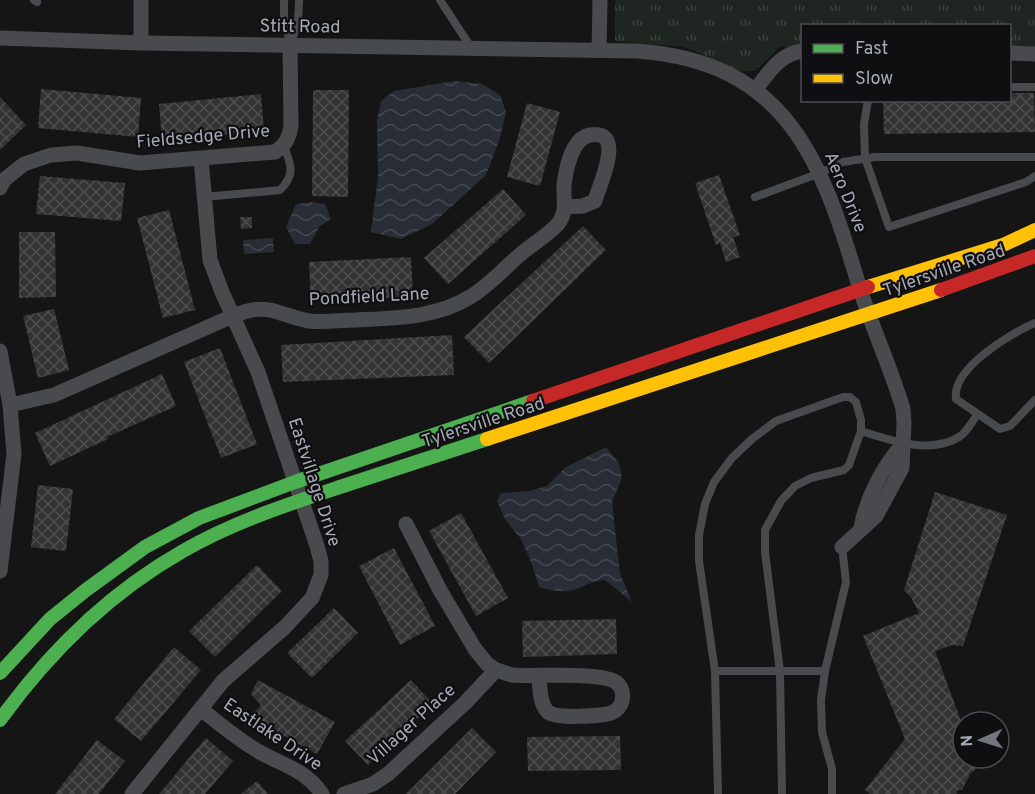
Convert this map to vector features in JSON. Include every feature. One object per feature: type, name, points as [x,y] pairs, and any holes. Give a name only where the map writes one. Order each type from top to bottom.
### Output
[{"type":"main road","name":"Tylersville Road","points":[[0,673],[50,619],[119,564],[199,518],[295,482],[861,290],[1004,245],[1035,230]]},
{"type":"main road","name":"Tylersville Road","points":[[0,720],[20,690],[59,646],[103,607],[127,587],[172,557],[216,534],[301,500],[870,314],[1035,256]]},
{"type":"street","points":[[141,0],[141,43]]},
{"type":"street","points":[[599,50],[600,0]]},
{"type":"street","name":"Stitt Road","points":[[0,39],[599,50]]},
{"type":"street","name":"Fieldsedge Drive","points":[[0,188],[4,180],[24,164],[51,155],[77,153],[140,163],[275,152],[284,146],[291,126],[290,46]]},
{"type":"street","name":"Aero Drive","points":[[599,50],[660,52],[684,56],[727,72],[756,89],[776,109],[803,142],[820,173],[903,409],[902,468],[876,516],[842,547]]},
{"type":"street","points":[[756,89],[777,63],[791,53],[801,51]]},
{"type":"street","points":[[1011,53],[1035,54]]},
{"type":"street","points":[[592,134],[601,136],[608,142],[611,151],[595,201],[583,206],[565,207],[565,179],[577,143],[583,137],[592,134]]},
{"type":"street","name":"Eastvillage Drive","points":[[132,794],[223,681],[303,609],[317,588],[321,575],[321,561],[258,372],[232,316],[210,260],[201,159]]},
{"type":"street","name":"Pondfield Lane","points":[[10,405],[54,395],[232,316],[262,309],[316,321],[382,318],[438,312],[455,306],[487,285],[552,230],[563,216],[565,207]]},
{"type":"street","points":[[0,351],[10,405],[14,454],[0,571]]},
{"type":"street","points":[[406,524],[441,592],[475,649],[487,664],[496,670],[512,675],[598,676],[616,681],[621,688],[623,698],[620,707],[613,713],[556,715],[548,712],[542,702],[539,676]]},
{"type":"street","name":"Villager Place","points":[[344,794],[373,784],[388,774],[465,703],[496,670]]},
{"type":"street","name":"Eastlake Drive","points":[[201,709],[248,745],[298,771],[322,794]]},
{"type":"lane","points":[[284,0],[284,18],[290,46]]},
{"type":"lane","points":[[290,46],[298,21],[299,0]]},
{"type":"lane","points":[[440,0],[472,49]]},
{"type":"lane","points":[[1011,87],[1035,87]]},
{"type":"lane","points":[[868,102],[864,124],[865,158],[889,228],[1026,182],[1035,176]]},
{"type":"lane","points":[[204,197],[280,190],[288,182],[292,166],[284,146]]},
{"type":"lane","points":[[754,197],[820,173],[843,162],[865,158],[1035,157]]},
{"type":"lane","points":[[1035,323],[1005,339],[987,352],[956,385],[956,399],[1000,429],[1010,426],[1035,400]]},
{"type":"lane","points":[[718,794],[715,671],[699,561],[702,515],[714,482],[732,458],[752,439],[776,421],[843,396],[856,402],[861,420],[861,431],[849,465],[844,470],[811,478],[795,486],[781,501],[765,530],[765,552],[780,671],[782,794]]},
{"type":"lane","points":[[861,431],[903,444],[923,446],[959,437],[977,415]]},
{"type":"lane","points":[[832,794],[832,769],[821,722],[825,671],[846,582],[842,547]]},
{"type":"lane","points":[[715,671],[825,671]]},
{"type":"green space","points":[[615,0],[1035,0],[1035,47],[1011,47],[1011,24],[801,24],[801,47],[780,47],[755,71],[739,71],[685,47],[615,41]]},
{"type":"water","points":[[455,81],[482,84],[500,95],[506,112],[500,138],[486,175],[432,224],[401,239],[371,232],[378,176],[377,120],[381,101],[394,91]]},
{"type":"water","points":[[312,202],[325,204],[331,219],[319,227],[310,244],[295,244],[286,227],[296,204]]},
{"type":"water","points":[[273,238],[274,252],[244,254],[243,240]]},
{"type":"water","points":[[606,447],[619,463],[622,478],[612,502],[620,574],[632,602],[605,580],[568,591],[539,587],[521,539],[505,519],[497,501],[501,493],[529,491],[547,486],[566,467]]},
{"type":"building","points":[[41,89],[141,98],[138,137],[38,128]]},
{"type":"building","points":[[313,90],[349,90],[348,197],[312,196]]},
{"type":"building","points":[[1011,93],[1034,93],[1035,132],[884,134],[883,102],[1011,102]]},
{"type":"building","points":[[261,94],[264,131],[162,140],[159,104]]},
{"type":"building","points":[[0,97],[26,125],[0,150]]},
{"type":"building","points":[[527,103],[560,112],[540,186],[507,177]]},
{"type":"building","points":[[719,175],[740,235],[733,237],[740,257],[726,262],[720,243],[716,245],[695,183]]},
{"type":"building","points":[[40,176],[125,183],[121,221],[36,214]]},
{"type":"building","points":[[503,189],[526,215],[448,284],[424,258]]},
{"type":"building","points":[[169,210],[195,310],[163,318],[137,218]]},
{"type":"building","points":[[240,217],[252,217],[252,228],[241,229]]},
{"type":"building","points":[[583,226],[606,250],[489,363],[464,337]]},
{"type":"building","points":[[19,232],[55,232],[56,297],[19,298]]},
{"type":"building","points":[[411,257],[413,297],[311,302],[309,262]]},
{"type":"building","points":[[54,309],[69,370],[38,378],[23,316]]},
{"type":"building","points":[[452,335],[454,375],[283,382],[281,345]]},
{"type":"building","points":[[220,348],[257,444],[221,458],[184,362]]},
{"type":"building","points":[[162,374],[176,406],[50,466],[35,433]]},
{"type":"building","points":[[38,485],[73,489],[66,551],[31,547]]},
{"type":"building","points":[[935,492],[1007,515],[963,646],[952,645],[935,651],[957,710],[951,710],[951,770],[975,770],[962,790],[957,790],[957,794],[870,794],[865,790],[905,739],[863,636],[919,613],[911,597],[904,590]]},
{"type":"building","points":[[461,513],[508,598],[476,616],[429,531]]},
{"type":"building","points":[[394,548],[435,626],[400,645],[359,566]]},
{"type":"building","points":[[257,565],[282,591],[215,657],[189,631]]},
{"type":"building","points":[[334,608],[358,633],[312,678],[287,653]]},
{"type":"building","points":[[616,619],[617,654],[523,657],[522,621]]},
{"type":"building","points":[[174,647],[201,670],[141,741],[114,719]]},
{"type":"building","points":[[258,680],[335,722],[317,754],[250,717],[261,705],[251,694]]},
{"type":"building","points":[[411,680],[433,704],[368,765],[345,741]]},
{"type":"building","points":[[472,728],[496,752],[455,794],[406,794]]},
{"type":"building","points":[[620,736],[621,770],[528,771],[527,737]]},
{"type":"building","points":[[206,738],[233,761],[205,794],[159,794]]},
{"type":"building","points":[[97,740],[125,761],[99,794],[55,794]]},
{"type":"building","points":[[257,781],[268,794],[241,794]]},
{"type":"traffic: fast","points":[[0,673],[50,619],[86,590],[145,547],[199,518],[295,482],[533,401]]},
{"type":"traffic: fast","points":[[0,720],[39,670],[82,625],[130,585],[183,551],[241,522],[487,439]]},
{"type":"traffic: slow","points":[[868,287],[1003,245],[1035,230]]},
{"type":"traffic: slow","points":[[487,439],[941,290]]},
{"type":"traffic: jam","points":[[941,290],[1035,256]]},
{"type":"traffic: jam","points":[[533,401],[868,287]]}]
